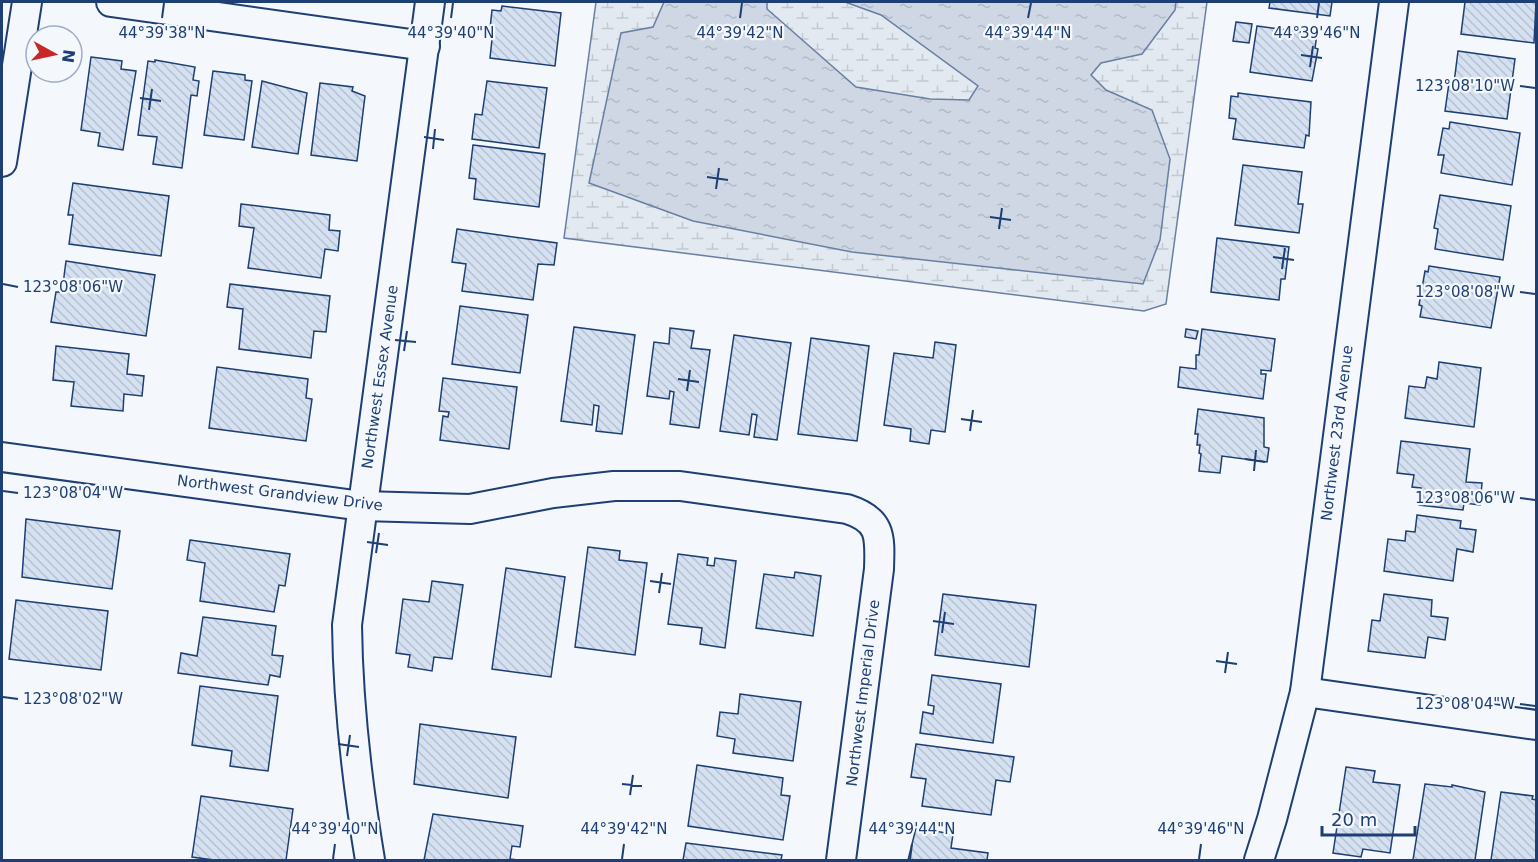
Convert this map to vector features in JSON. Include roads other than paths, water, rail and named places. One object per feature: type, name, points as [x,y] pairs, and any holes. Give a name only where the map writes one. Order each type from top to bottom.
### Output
[{"type":"street","points":[[2,162],[27,2]]},
{"type":"street","points":[[111,2],[425,46]]},
{"type":"street","name":"Northwest Essex Avenue","points":[[370,861],[356,776],[348,689],[347,625],[430,2]]},
{"type":"street","name":"Northwest 23rd Avenue","points":[[1259,861],[1305,692],[1394,2]]},
{"type":"street","name":"Northwest Grandview Drive","points":[[2,457],[362,506],[470,509],[552,493],[604,488],[680,486],[847,509],[862,514],[876,526]]},
{"type":"street","name":"Northwest Imperial Drive","points":[[841,861],[879,569],[880,544],[876,526]]},
{"type":"street","points":[[1305,692],[1536,725]]},
{"type":"water","points":[[664,2],[767,2],[767,9],[856,87],[930,99],[969,100],[978,86],[881,15],[845,2],[1176,2],[1175,10],[1142,54],[1101,63],[1091,75],[1106,90],[1152,110],[1170,159],[1160,240],[1143,284],[852,252],[693,221],[589,183],[621,33],[653,27]]}]
